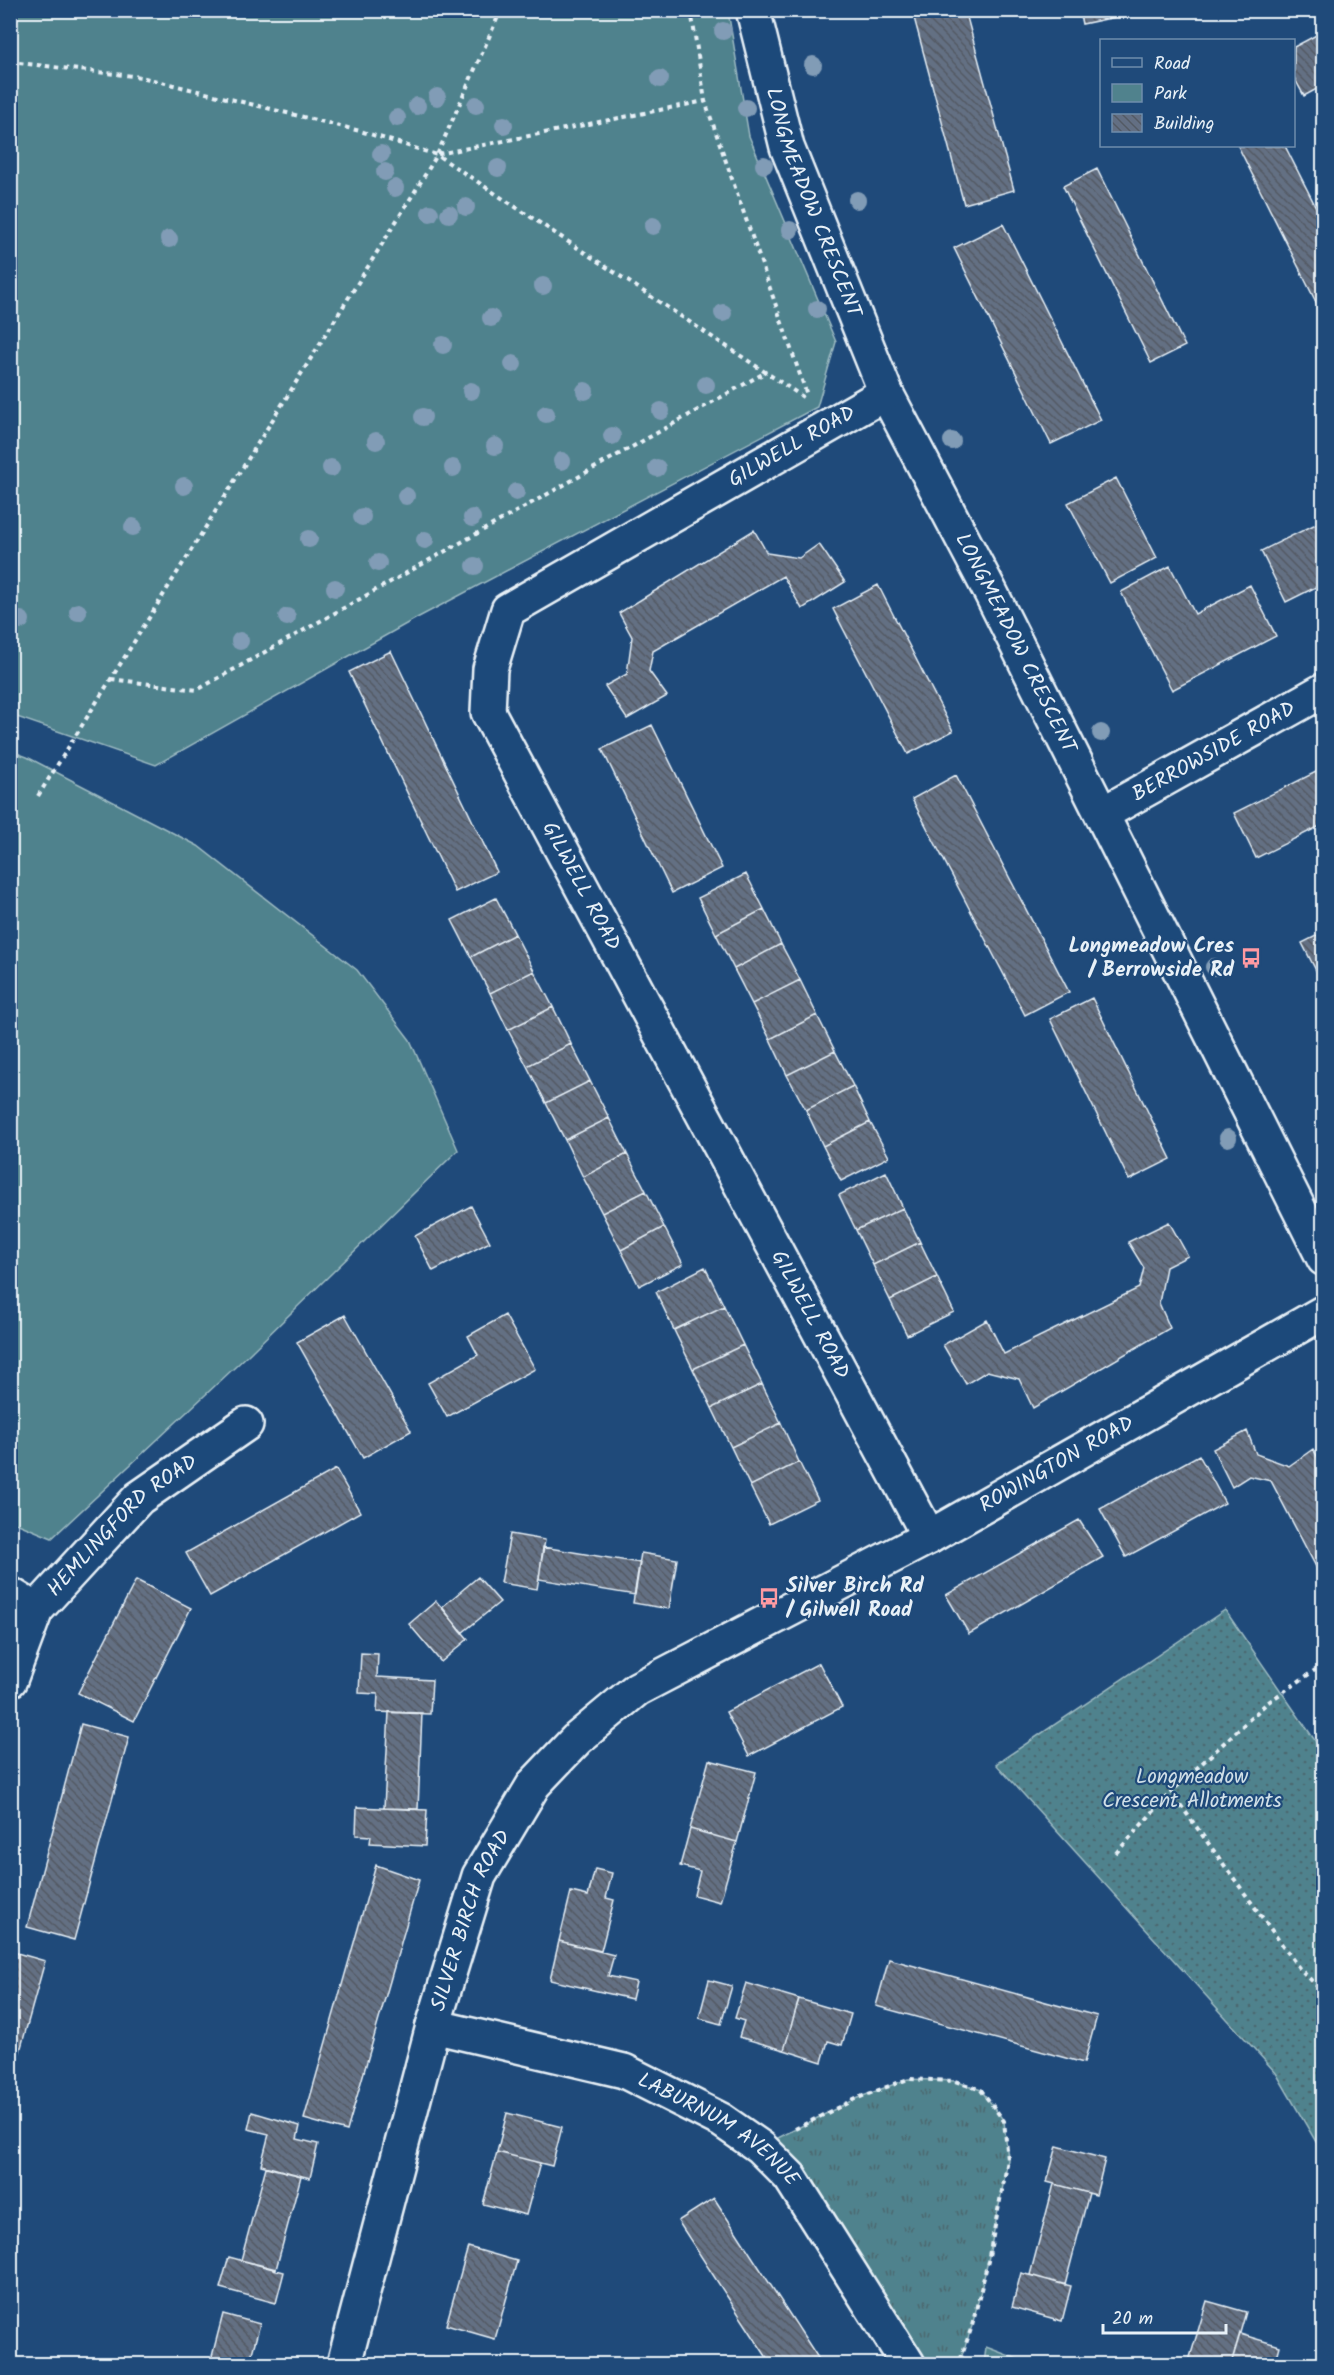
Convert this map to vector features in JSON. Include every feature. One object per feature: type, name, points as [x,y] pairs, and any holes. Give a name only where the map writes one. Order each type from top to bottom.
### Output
[{"type":"street","name":"LONGMEADOW CRESCENT","points":[[753,10],[787,147],[886,393],[991,593],[1323,1259]]},
{"type":"street","name":"GILWELL ROAD","points":[[886,393],[508,610],[490,669],[488,712],[929,1537]]},
{"type":"street","name":"BERROWSIDE ROAD","points":[[1102,814],[1323,690]]},
{"type":"street","name":"ROWINGTON ROAD","points":[[787,1610],[929,1537],[1323,1312]]},
{"type":"street","name":"HEMLINGFORD ROAD","points":[[10,1680],[23,1602],[139,1498],[246,1424]]},
{"type":"street","name":"SILVER BIRCH ROAD","points":[[344,2364],[433,2026],[479,1876],[534,1784],[577,1739],[637,1689],[787,1610]]},
{"type":"street","name":"LABURNUM AVENUE","points":[[433,2026],[624,2071],[721,2120],[760,2147],[790,2177],[908,2364]]},
{"type":"path","points":[[38,796],[378,253],[437,154],[501,10]]},
{"type":"path","points":[[10,62],[141,77],[360,131],[437,154],[809,401],[705,101],[691,10]]},
{"type":"path","points":[[437,154],[705,101]]},
{"type":"path","points":[[111,679],[197,690],[766,372]]},
{"type":"path","points":[[1116,1853],[1171,1792],[1267,1703],[1323,1664]]},
{"type":"path","points":[[1171,1792],[1299,1968],[1323,1993]]},
{"type":"path","points":[[760,2147],[855,2099],[908,2079],[955,2081],[981,2090],[1005,2121],[1008,2160],[988,2261],[972,2326],[959,2364]]},
{"type":"green space","points":[[11,10],[728,11],[749,136],[836,342],[817,407],[415,619],[156,765],[11,715]]},
{"type":"green space","points":[[11,751],[27,757],[198,846],[357,970],[410,1040],[458,1150],[248,1355],[52,1538],[11,1521]]},
{"type":"green space","name":"Longmeadow Crescent Allotments","points":[[1225,1610],[1323,1752],[1323,2154],[1276,2073],[996,1764]]},
{"type":"green space","points":[[908,2079],[955,2081],[981,2090],[1004,2121],[1008,2160],[988,2261],[972,2326],[959,2364],[908,2364],[760,2147],[855,2099]]},
{"type":"green space","points":[[986,2347],[1031,2364],[984,2364]]},
{"type":"building","points":[[912,10],[965,10],[1014,190],[964,204]]},
{"type":"building","points":[[1079,10],[1149,10],[1082,24]]},
{"type":"building","points":[[1324,31],[1324,85],[1304,96],[1295,79],[1295,46]]},
{"type":"building","points":[[1238,147],[1286,147],[1324,223],[1324,318]]},
{"type":"building","points":[[1097,169],[1185,346],[1151,363],[1063,186]]},
{"type":"building","points":[[1003,224],[1101,420],[1051,444],[954,248]]},
{"type":"building","points":[[1116,478],[1157,558],[1110,583],[1068,503]]},
{"type":"building","points":[[1324,520],[1324,583],[1286,602],[1261,551]]},
{"type":"building","points":[[754,530],[767,553],[799,558],[819,544],[845,582],[802,609],[783,576],[653,651],[649,671],[667,696],[627,719],[605,686],[627,674],[632,637],[619,613]]},
{"type":"building","points":[[1170,566],[1195,614],[1250,585],[1276,636],[1172,690],[1121,592]]},
{"type":"building","points":[[878,585],[953,731],[908,754],[833,609]]},
{"type":"building","points":[[391,651],[497,872],[455,892],[349,672]]},
{"type":"building","points":[[652,725],[722,868],[672,893],[602,749]]},
{"type":"building","points":[[1324,768],[1324,824],[1256,858],[1234,813]]},
{"type":"building","points":[[956,775],[1069,992],[1025,1015],[912,799]]},
{"type":"building","points":[[746,874],[764,909],[716,934],[698,898]]},
{"type":"building","points":[[496,898],[515,934],[471,957],[452,920]]},
{"type":"building","points":[[764,909],[781,944],[734,969],[716,934]]},
{"type":"building","points":[[1324,932],[1324,986],[1302,943]]},
{"type":"building","points":[[515,934],[534,971],[490,993],[471,957]]},
{"type":"building","points":[[781,944],[800,980],[752,1004],[734,969]]},
{"type":"building","points":[[534,971],[553,1007],[508,1030],[490,993]]},
{"type":"building","points":[[800,980],[817,1015],[770,1039],[752,1004]]},
{"type":"building","points":[[1092,998],[1171,1159],[1129,1180],[1050,1019]]},
{"type":"building","points":[[553,1007],[571,1044],[527,1066],[508,1030]]},
{"type":"building","points":[[817,1015],[835,1051],[787,1075],[770,1039]]},
{"type":"building","points":[[571,1044],[590,1081],[546,1103],[527,1066]]},
{"type":"building","points":[[835,1051],[853,1086],[806,1110],[787,1075]]},
{"type":"building","points":[[590,1081],[609,1118],[565,1140],[546,1103]]},
{"type":"building","points":[[853,1086],[870,1122],[823,1146],[806,1110]]},
{"type":"building","points":[[609,1118],[627,1154],[583,1177],[565,1140]]},
{"type":"building","points":[[870,1122],[889,1157],[841,1181],[823,1146]]},
{"type":"building","points":[[627,1154],[646,1191],[602,1213],[583,1177]]},
{"type":"building","points":[[886,1172],[903,1208],[856,1230],[839,1195]]},
{"type":"building","points":[[646,1191],[664,1227],[621,1250],[602,1213]]},
{"type":"building","points":[[471,1206],[490,1242],[433,1271],[415,1236]]},
{"type":"building","points":[[903,1208],[920,1242],[873,1265],[856,1230]]},
{"type":"building","points":[[1169,1222],[1188,1256],[1166,1267],[1159,1303],[1170,1328],[1033,1408],[1019,1379],[987,1371],[966,1384],[943,1345],[987,1320],[1004,1354],[1139,1288],[1144,1268],[1128,1242]]},
{"type":"building","points":[[664,1227],[683,1264],[639,1286],[621,1250]]},
{"type":"building","points":[[920,1242],[937,1277],[890,1300],[873,1265]]},
{"type":"building","points":[[705,1267],[724,1306],[674,1330],[656,1292]]},
{"type":"building","points":[[937,1277],[954,1312],[907,1335],[890,1300]]},
{"type":"building","points":[[724,1306],[743,1345],[693,1369],[674,1330]]},
{"type":"building","points":[[345,1315],[411,1431],[363,1458],[297,1342]]},
{"type":"building","points":[[505,1315],[535,1369],[447,1417],[428,1383],[478,1355],[468,1336]]},
{"type":"building","points":[[743,1345],[762,1384],[712,1408],[693,1369]]},
{"type":"building","points":[[762,1384],[781,1423],[731,1447],[712,1408]]},
{"type":"building","points":[[781,1423],[799,1462],[750,1486],[731,1447]]},
{"type":"building","points":[[1247,1431],[1256,1454],[1289,1466],[1313,1449],[1324,1467],[1324,1582],[1271,1481],[1249,1476],[1232,1487],[1213,1449]]},
{"type":"building","points":[[1199,1455],[1225,1503],[1126,1557],[1100,1509]]},
{"type":"building","points":[[799,1462],[818,1500],[769,1524],[750,1486]]},
{"type":"building","points":[[336,1469],[360,1512],[210,1596],[186,1553]]},
{"type":"building","points":[[1079,1520],[1103,1557],[969,1634],[946,1595]]},
{"type":"building","points":[[510,1534],[545,1540],[537,1589],[501,1583]]},
{"type":"building","points":[[543,1547],[640,1563],[635,1595],[539,1579]]},
{"type":"building","points":[[641,1553],[677,1559],[669,1609],[633,1603]]},
{"type":"building","points":[[478,1577],[500,1602],[462,1633],[442,1607]]},
{"type":"building","points":[[136,1580],[191,1608],[134,1721],[78,1693]]},
{"type":"building","points":[[436,1601],[468,1639],[441,1662],[409,1624]]},
{"type":"building","points":[[361,1653],[378,1654],[377,1677],[432,1680],[430,1714],[377,1712],[378,1694],[359,1693]]},
{"type":"building","points":[[819,1663],[842,1707],[749,1756],[726,1712]]},
{"type":"building","points":[[389,1712],[422,1713],[418,1809],[384,1808]]},
{"type":"building","points":[[81,1724],[129,1737],[74,1940],[27,1927]]},
{"type":"building","points":[[709,1760],[756,1772],[737,1842],[690,1829]]},
{"type":"building","points":[[357,1807],[427,1810],[425,1846],[370,1843],[371,1836],[356,1835]]},
{"type":"building","points":[[690,1829],[737,1842],[720,1902],[694,1895],[700,1871],[680,1866]]},
{"type":"building","points":[[376,1865],[419,1880],[347,2131],[304,2119]]},
{"type":"building","points":[[595,1869],[612,1873],[606,1898],[614,1900],[601,1951],[559,1941],[571,1892],[588,1896]]},
{"type":"building","points":[[559,1941],[614,1955],[608,1976],[636,1982],[632,1999],[550,1980]]},
{"type":"building","points":[[10,1951],[45,1961],[10,2087]]},
{"type":"building","points":[[889,1959],[1097,2016],[1084,2063],[876,2006]]},
{"type":"building","points":[[709,1980],[732,1986],[721,2024],[699,2018]]},
{"type":"building","points":[[746,1983],[799,1999],[784,2050],[739,2037],[744,2021],[735,2018]]},
{"type":"building","points":[[799,1999],[851,2014],[842,2045],[828,2041],[822,2062],[784,2050]]},
{"type":"building","points":[[252,2112],[300,2126],[297,2139],[318,2144],[310,2178],[261,2165],[269,2134],[248,2129]]},
{"type":"building","points":[[507,2113],[562,2127],[552,2166],[497,2152]]},
{"type":"building","points":[[1057,2146],[1105,2159],[1096,2195],[1047,2182]]},
{"type":"building","points":[[497,2152],[540,2163],[526,2215],[483,2204]]},
{"type":"building","points":[[266,2167],[301,2176],[276,2269],[241,2260]]},
{"type":"building","points":[[1054,2184],[1089,2193],[1065,2285],[1030,2275]]},
{"type":"building","points":[[714,2198],[822,2364],[771,2364],[678,2221]]},
{"type":"building","points":[[468,2247],[517,2261],[495,2339],[446,2325]]},
{"type":"building","points":[[229,2257],[284,2272],[276,2303],[220,2288]]},
{"type":"building","points":[[1021,2273],[1071,2286],[1062,2321],[1012,2307]]},
{"type":"building","points":[[1207,2301],[1246,2312],[1231,2364],[1188,2364]]},
{"type":"building","points":[[223,2314],[260,2324],[249,2364],[210,2364]]},
{"type":"building","points":[[1240,2334],[1280,2346],[1275,2364],[1231,2364]]},
{"type":"place","name":"Longmeadow Cres / Berrowside Rd","points":[[1251,958]]},
{"type":"place","name":"Silver Birch Rd / Gilwell Road","points":[[769,1598]]}]
